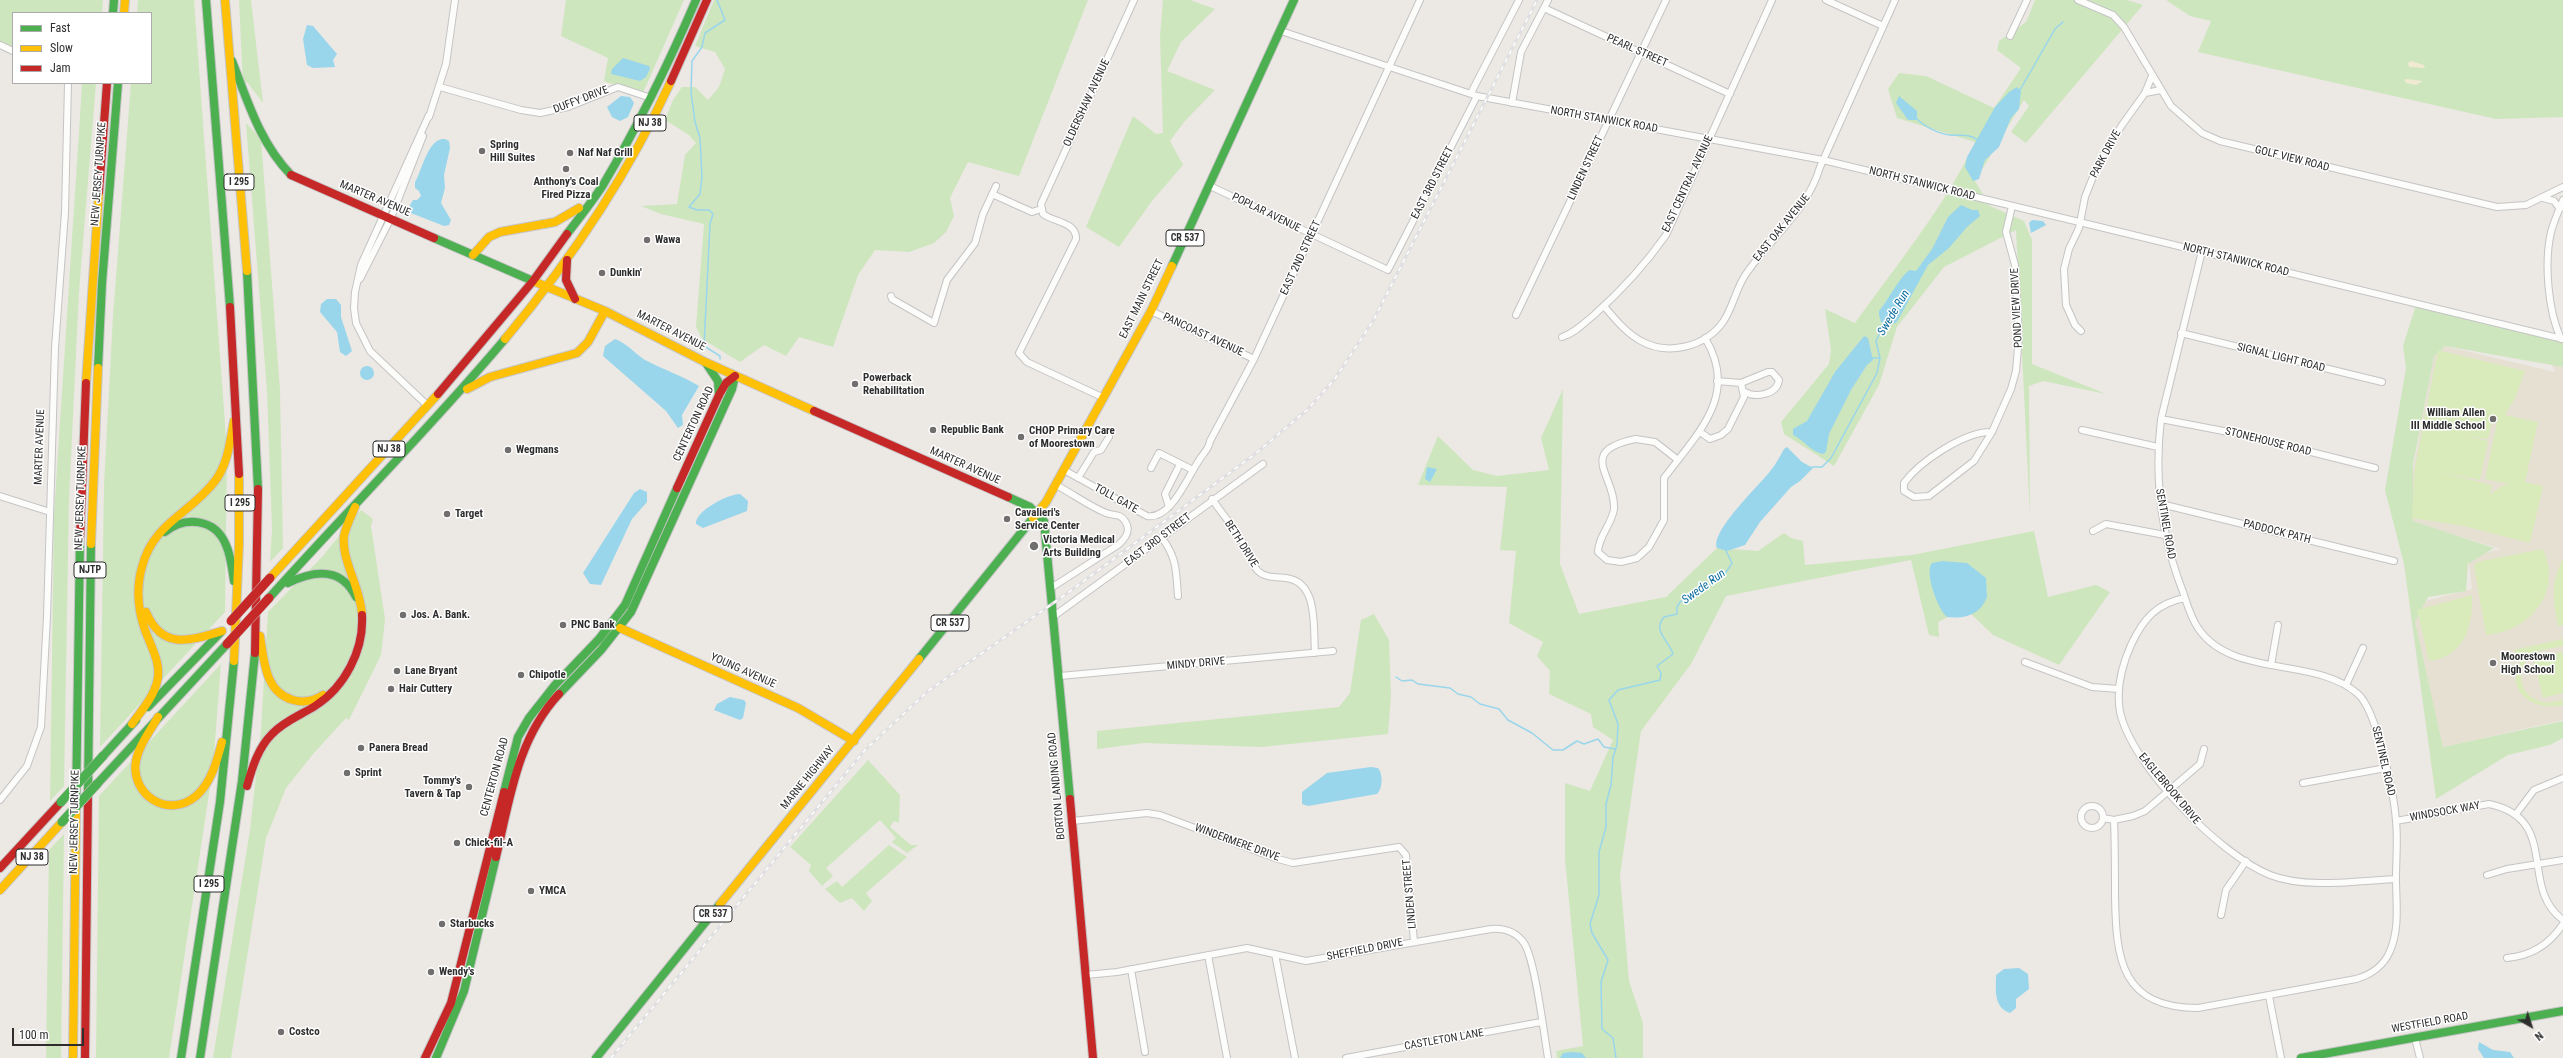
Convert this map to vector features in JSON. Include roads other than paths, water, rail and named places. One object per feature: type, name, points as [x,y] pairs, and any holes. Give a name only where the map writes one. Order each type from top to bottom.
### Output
[{"type":"main road","points":[[113,12],[114,0]]},
{"type":"main road","points":[[124,12],[125,0]]},
{"type":"main road","name":"I 295","points":[[181,1058],[215,848],[231,709],[238,599],[240,492],[237,407],[206,0]]},
{"type":"main road","name":"I 295","points":[[200,1058],[239,818],[252,690],[257,614],[258,469],[255,387],[225,0]]},
{"type":"main road","name":"NJ 38","points":[[0,868],[132,724],[222,631],[428,406],[533,281],[602,186],[650,98],[696,0]]},
{"type":"main road","name":"NJ 38","points":[[0,890],[158,717],[272,596],[359,498],[456,398],[546,286],[568,257],[627,165],[657,111],[708,0]]},
{"type":"main road","name":"EAST MAIN STREET","points":[[1038,514],[1056,485],[1151,311],[1210,186],[1294,0]]},
{"type":"main road","name":"MARTER AVENUE","points":[[228,51],[267,144],[280,165],[291,175],[387,216],[472,256],[605,311],[705,362],[1030,507],[1038,514]]},
{"type":"main road","name":"NEW JERSEY TURNPIKE","points":[[73,1058],[80,522],[89,316],[107,84]]},
{"type":"main road","name":"NEW JERSEY TURNPIKE","points":[[84,1058],[93,485],[102,283],[118,84]]},
{"type":"main road","points":[[472,256],[484,241],[495,234],[542,227],[562,221],[578,209],[602,186]]},
{"type":"main road","points":[[568,257],[564,272],[568,287],[575,299]]},
{"type":"main road","points":[[456,398],[473,385],[490,377],[577,353],[588,342],[605,311]]},
{"type":"main road","points":[[705,362],[718,381],[719,395]]},
{"type":"main road","name":"CENTERTON ROAD","points":[[425,1058],[451,1003],[518,737],[539,703],[606,632],[625,605],[719,395],[726,383],[735,376]]},
{"type":"main road","name":"CENTERTON ROAD","points":[[436,1058],[464,991],[518,764],[528,735],[550,701],[620,628],[635,604],[732,389],[735,376]]},
{"type":"main road","points":[[132,724],[155,687],[158,677],[156,655],[139,608],[139,583],[144,560],[153,539],[163,526],[206,491],[221,472],[229,448],[237,407]]},
{"type":"main road","points":[[239,818],[254,765],[270,736],[287,722],[332,695],[343,680],[355,657],[362,629],[363,609],[359,589],[345,552],[344,539],[359,498]]},
{"type":"main road","name":"BORTON LANDING ROAD","points":[[1038,514],[1044,521],[1046,533],[1093,1058]]},
{"type":"main road","name":"MARNE HIGHWAY","points":[[596,1058],[1038,514]]},
{"type":"main road","points":[[222,631],[180,641],[163,636],[150,623],[144,605],[144,583],[150,559],[159,538],[174,524],[182,521],[201,521],[216,530],[226,545],[238,599]]},
{"type":"main road","points":[[257,614],[266,673],[275,690],[283,697],[301,702],[320,697],[343,672],[356,636],[358,613],[354,593],[341,578],[323,573],[298,577],[272,596]]},
{"type":"main road","name":"YOUNG AVENUE","points":[[620,628],[655,645],[806,710],[830,724],[854,741]]},
{"type":"main road","points":[[158,717],[138,753],[134,771],[142,791],[151,800],[163,805],[176,806],[194,798],[208,781],[217,760],[231,709]]},
{"type":"main road","points":[[443,1043],[441,1036],[451,1013],[451,1003]]},
{"type":"main road","name":"WESTFIELD ROAD","points":[[2301,1058],[2563,1011]]},
{"type":"street","points":[[428,406],[370,351],[356,323],[354,308],[356,286],[420,145],[429,115],[440,87],[448,54],[455,0]]},
{"type":"street","name":"OLDERSHAW AVENUE","points":[[1041,208],[1134,0]]},
{"type":"street","name":"EAST 2ND STREET","points":[[1169,507],[1177,499],[1193,470],[1209,447],[1210,441],[1254,359],[1420,0]]},
{"type":"street","name":"EAST 3RD STREET","points":[[1388,270],[1519,0]]},
{"type":"street","points":[[1512,103],[1521,52],[1548,0]]},
{"type":"street","name":"LINDEN STREET","points":[[1516,315],[1666,0]]},
{"type":"street","name":"EAST CENTRAL AVENUE","points":[[1562,337],[1576,331],[1635,276],[1666,235],[1772,0]]},
{"type":"street","points":[[1826,0],[1883,26]]},
{"type":"street","name":"EAST OAK AVENUE","points":[[1604,306],[1630,334],[1642,342],[1656,346],[1671,348],[1685,347],[1705,338],[1722,324],[1731,310],[1747,271],[1811,192],[1823,160],[1895,0]]},
{"type":"street","points":[[2010,36],[2027,0]]},
{"type":"street","name":"GOLF VIEW ROAD","points":[[2078,0],[2113,15],[2124,27],[2161,90],[2182,117],[2202,133],[2220,141],[2480,205],[2512,208],[2543,198],[2563,187]]},
{"type":"street","name":"PEARL STREET","points":[[1544,8],[1730,94]]},
{"type":"street","name":"NORTH STANWICK ROAD","points":[[1281,31],[1474,95],[1823,160],[2562,339]]},
{"type":"street","points":[[0,45],[12,51]]},
{"type":"street","name":"PARK DRIVE","points":[[2081,331],[2068,314],[2064,269],[2081,222],[2085,197],[2099,162],[2122,125],[2145,93],[2152,76]]},
{"type":"street","name":"MARTER AVENUE","points":[[0,800],[27,766],[41,727],[55,348],[65,212],[68,84]]},
{"type":"street","name":"DUFFY DRIVE","points":[[440,87],[521,110],[540,113],[568,108],[618,87],[650,98]]},
{"type":"street","points":[[2145,93],[2161,90]]},
{"type":"street","points":[[891,296],[892,299],[934,323],[947,280],[974,246],[983,214],[996,186]]},
{"type":"street","name":"POPLAR AVENUE","points":[[1210,186],[1388,270]]},
{"type":"street","points":[[992,194],[1030,212],[1041,208],[1047,216],[1070,227],[1077,235],[1075,243],[1019,353],[1027,362],[1104,398]]},
{"type":"street","points":[[2543,198],[2554,201],[2560,209]]},
{"type":"street","points":[[2562,339],[2554,323],[2549,279],[2551,232],[2563,200]]},
{"type":"street","name":"POND VIEW DRIVE","points":[[1992,432],[1975,435],[1926,460],[1914,469],[1904,483],[1904,491],[1914,497],[1929,496],[1974,461],[1992,432],[2011,389],[2019,353],[2015,265],[2006,232],[2012,206]]},
{"type":"street","name":"SENTINEL ROAD","points":[[2114,820],[2117,948],[2124,970],[2133,983],[2155,1000],[2182,1008],[2198,1008],[2356,979],[2377,969],[2390,952],[2395,937],[2396,821],[2386,768],[2370,710],[2359,694],[2346,686],[2320,676],[2235,656],[2212,643],[2197,627],[2171,563],[2165,535],[2157,471],[2158,447],[2161,419],[2202,251]]},
{"type":"street","name":"PANCOAST AVENUE","points":[[1151,311],[1254,359]]},
{"type":"street","name":"SIGNAL LIGHT ROAD","points":[[2181,333],[2382,382]]},
{"type":"street","points":[[1678,460],[1661,446],[1646,440],[1621,442],[1608,450],[1604,457],[1603,466],[1612,490],[1614,508],[1611,521],[1598,546],[1602,557],[1608,560],[1628,561],[1637,558],[1649,547],[1664,520],[1664,478],[1700,432],[1714,408],[1717,381],[1714,352],[1705,338]]},
{"type":"street","points":[[1717,381],[1741,383],[1768,372],[1776,374],[1779,380],[1775,388],[1760,396],[1752,396],[1744,392]]},
{"type":"street","points":[[1700,432],[1710,439],[1725,432],[1744,397],[1741,383]]},
{"type":"street","name":"STONEHOUSE ROAD","points":[[2161,419],[2239,434],[2375,468]]},
{"type":"street","points":[[2082,430],[2158,447]]},
{"type":"street","points":[[1078,478],[1094,452],[1101,450],[1109,437]]},
{"type":"street","points":[[1151,468],[1159,453],[1193,470]]},
{"type":"street","points":[[1169,507],[1165,494],[1180,464]]},
{"type":"street","name":"EAST 3RD STREET","points":[[1054,616],[1162,538],[1212,499],[1262,464]]},
{"type":"street","name":"TOLL GATE","points":[[1064,470],[1147,516],[1156,516],[1169,507]]},
{"type":"street","points":[[1051,588],[1118,545],[1126,537],[1128,530],[1127,523],[1120,516],[1107,513],[1056,485]]},
{"type":"street","points":[[0,496],[50,512]]},
{"type":"street","name":"BETH DRIVE","points":[[1212,499],[1242,542],[1253,564],[1260,573],[1270,577],[1293,579],[1306,588],[1310,598],[1315,653]]},
{"type":"street","name":"PADDOCK PATH","points":[[2161,504],[2394,561]]},
{"type":"street","points":[[2093,531],[2106,524],[2165,535]]},
{"type":"street","points":[[1162,538],[1176,562],[1178,596]]},
{"type":"street","name":"EAGLEBROOK DRIVE","points":[[2185,598],[2157,607],[2142,625],[2125,658],[2119,689],[2120,711],[2128,736],[2137,751],[2201,828],[2246,861],[2268,874],[2293,881],[2396,879]]},
{"type":"street","points":[[2271,665],[2278,625]]},
{"type":"street","points":[[2346,686],[2363,648]]},
{"type":"street","name":"MINDY DRIVE","points":[[1060,676],[1333,651]]},
{"type":"street","points":[[2025,662],[2092,687],[2119,689]]},
{"type":"street","points":[[2103,818],[2114,820],[2133,816],[2145,811],[2170,792],[2200,764],[2204,749]]},
{"type":"street","points":[[2303,783],[2386,768]]},
{"type":"street","points":[[2516,814],[2534,790],[2563,778]]},
{"type":"street","name":"WINDSOCK WAY","points":[[2396,821],[2489,804],[2503,807],[2516,814],[2525,823],[2532,835],[2539,863],[2545,900],[2553,913],[2563,920]]},
{"type":"street","name":"WINDERMERE DRIVE","points":[[1072,821],[1147,813],[1160,815],[1278,859],[1293,863],[1394,846],[1402,848]]},
{"type":"street","name":"LINDEN STREET","points":[[1402,848],[1406,855],[1414,941]]},
{"type":"street","points":[[2487,875],[2539,863],[2563,860]]},
{"type":"street","points":[[2221,915],[2226,890],[2246,861]]},
{"type":"street","points":[[2507,958],[2526,954],[2538,949],[2549,941],[2563,924]]},
{"type":"street","name":"SHEFFIELD DRIVE","points":[[1086,975],[1131,969],[1251,948],[1306,961],[1414,941],[1496,928],[1516,934],[1529,953],[1548,1058]]},
{"type":"street","points":[[1275,954],[1295,1058]]},
{"type":"street","points":[[1208,955],[1227,1058]]},
{"type":"street","points":[[1131,969],[1145,1052]]},
{"type":"street","points":[[2269,996],[2281,1058]]},
{"type":"street","name":"CASTLETON LANE","points":[[1346,1058],[1542,1022]]},
{"type":"street","points":[[2415,1038],[2420,1058]]},
{"type":"water","points":[[307,25],[313,26],[337,54],[333,60],[335,67],[313,68],[307,65],[303,39]]},
{"type":"water","points":[[623,58],[649,66],[650,69],[646,77],[640,81],[611,74],[612,69]]},
{"type":"water","points":[[2017,87],[2021,91],[2019,109],[2011,118],[1999,147],[1985,160],[1979,179],[1973,181],[1965,167],[1967,157],[1995,107],[2009,92]]},
{"type":"water","points":[[621,96],[630,97],[634,103],[628,117],[620,121],[612,117],[607,107]]},
{"type":"water","points":[[1899,96],[1917,111],[1917,120],[1908,120],[1896,103]]},
{"type":"water","points":[[445,139],[449,141],[450,148],[444,175],[445,188],[441,203],[451,220],[449,225],[444,226],[411,213],[410,205],[413,200],[417,200],[421,196],[419,191],[415,188],[415,182],[426,156],[434,143]]},
{"type":"water","points":[[1961,205],[1972,210],[1978,210],[1980,216],[1967,227],[1949,248],[1928,265],[1897,322],[1889,326],[1881,322],[1879,311],[1903,276],[1910,270],[1916,271],[1932,249],[1948,217]]},
{"type":"water","points":[[2032,220],[2043,221],[2046,225],[2031,233],[2029,223]]},
{"type":"water","points":[[327,299],[336,299],[341,305],[341,317],[352,351],[346,356],[340,352],[337,332],[320,312],[321,304]]},
{"type":"water","points":[[1864,336],[1868,338],[1873,360],[1867,365],[1851,390],[1829,434],[1826,452],[1823,454],[1819,453],[1793,435],[1793,429],[1807,421],[1835,372]]},
{"type":"water","points":[[615,339],[624,343],[645,360],[699,386],[682,415],[683,425],[678,428],[666,411],[603,356],[605,346]]},
{"type":"water","points":[[364,366],[370,366],[374,370],[374,376],[370,380],[364,380],[360,376],[360,370]]},
{"type":"water","points":[[1787,447],[1802,462],[1813,468],[1800,481],[1791,487],[1760,522],[1745,545],[1727,551],[1717,548],[1717,540],[1728,520],[1766,477],[1784,449]]},
{"type":"water","points":[[1427,467],[1437,469],[1430,482],[1425,479]]},
{"type":"water","points":[[640,489],[647,492],[647,502],[632,519],[601,585],[590,584],[583,573],[634,493]]},
{"type":"water","points":[[740,494],[748,501],[747,511],[703,528],[696,524],[697,519],[701,514],[713,504],[728,497]]},
{"type":"water","points":[[1942,561],[1967,563],[1986,578],[1987,597],[1976,612],[1960,617],[1947,617],[1943,613],[1933,591],[1930,574],[1932,563]]},
{"type":"water","points":[[730,697],[744,700],[746,703],[743,718],[740,720],[714,710],[717,704]]},
{"type":"water","points":[[1371,767],[1378,768],[1381,774],[1382,781],[1377,794],[1308,806],[1302,804],[1302,792],[1327,773]]},
{"type":"water","points":[[2019,968],[2028,974],[2029,989],[2016,999],[2016,1008],[2010,1013],[1998,1002],[1996,992],[1996,975],[2004,969]]},
{"type":"water","points":[[2479,1042],[2493,1050],[2510,1052],[2514,1058],[2484,1058],[2478,1049]]},
{"type":"water","points":[[1563,1053],[1582,1053],[1586,1058],[1560,1058]]},
{"type":"waterway","points":[[717,0],[725,20],[705,33],[702,47],[692,61],[691,92],[695,122],[700,138],[702,177],[700,194],[689,207],[697,210],[709,210],[713,214],[710,224],[704,346],[720,356],[720,359]]},
{"type":"waterway","points":[[2020,90],[2055,29],[2063,22]]},
{"type":"waterway","name":"Swede Run","points":[[1916,118],[1927,127],[1941,133],[1968,136],[1978,140]]},
{"type":"waterway","name":"Swede Run","points":[[1812,467],[1822,467],[1831,458],[1877,373],[1880,358],[1876,341],[1885,323]]},
{"type":"waterway","name":"Swede Run","points":[[1872,358],[1880,358]]},
{"type":"waterway","name":"Swede Run","points":[[1616,1058],[1613,1038],[1602,1029],[1601,982],[1608,960],[1592,933],[1590,924],[1599,895],[1599,852],[1606,827],[1606,804],[1611,785],[1613,757],[1617,745],[1618,724],[1609,700],[1618,690],[1660,680],[1661,673],[1657,666],[1673,654],[1662,636],[1660,627],[1661,622],[1664,617],[1677,614],[1677,607],[1680,602],[1723,577],[1732,563],[1726,551]]},
{"type":"waterway","points":[[1396,677],[1402,681],[1412,680],[1418,684],[1450,688],[1458,694],[1471,697],[1480,704],[1499,709],[1508,720],[1532,733],[1553,750],[1563,750],[1577,741],[1584,744],[1598,739],[1604,747],[1615,749]]},
{"type":"railway","points":[[611,1058],[865,750],[928,691],[1069,592],[1255,454],[1307,410],[1334,380],[1373,321],[1537,0]]},
{"type":"place","name":"Spring Hill Suites","points":[[482,151]]},
{"type":"place","name":"Naf Naf Grill","points":[[570,153]]},
{"type":"place","name":"Anthony's Coal Fired Pizza","points":[[566,169]]},
{"type":"place","name":"Wawa","points":[[647,240]]},
{"type":"place","name":"Dunkin'","points":[[602,273]]},
{"type":"place","name":"Powerback Rehabilitation","points":[[855,384]]},
{"type":"place","name":"William Allen III Middle School","points":[[2493,419]]},
{"type":"place","name":"Republic Bank","points":[[933,430]]},
{"type":"place","name":"CHOP Primary Care of Moorestown","points":[[1021,437]]},
{"type":"place","name":"Wegmans","points":[[508,450]]},
{"type":"place","name":"Target","points":[[447,514]]},
{"type":"place","name":"Cavalieri's Service Center","points":[[1007,519]]},
{"type":"place","name":"Victoria Medical Arts Building","points":[[1034,546]]},
{"type":"place","name":"Jos. A. Bank.","points":[[403,615]]},
{"type":"place","name":"PNC Bank","points":[[563,625]]},
{"type":"place","name":"Moorestown High School","points":[[2493,663]]},
{"type":"place","name":"Lane Bryant","points":[[397,671]]},
{"type":"place","name":"Chipotle","points":[[521,675]]},
{"type":"place","name":"Hair Cuttery","points":[[391,689]]},
{"type":"place","name":"Panera Bread","points":[[361,748]]},
{"type":"place","name":"Sprint","points":[[347,773]]},
{"type":"place","name":"Tommy's Tavern & Tap","points":[[469,787]]},
{"type":"place","name":"Chick-fil-A","points":[[457,843]]},
{"type":"place","name":"YMCA","points":[[531,891]]},
{"type":"place","name":"Starbucks","points":[[442,924]]},
{"type":"place","name":"Wendy's","points":[[431,972]]},
{"type":"place","name":"Costco","points":[[281,1032]]}]
